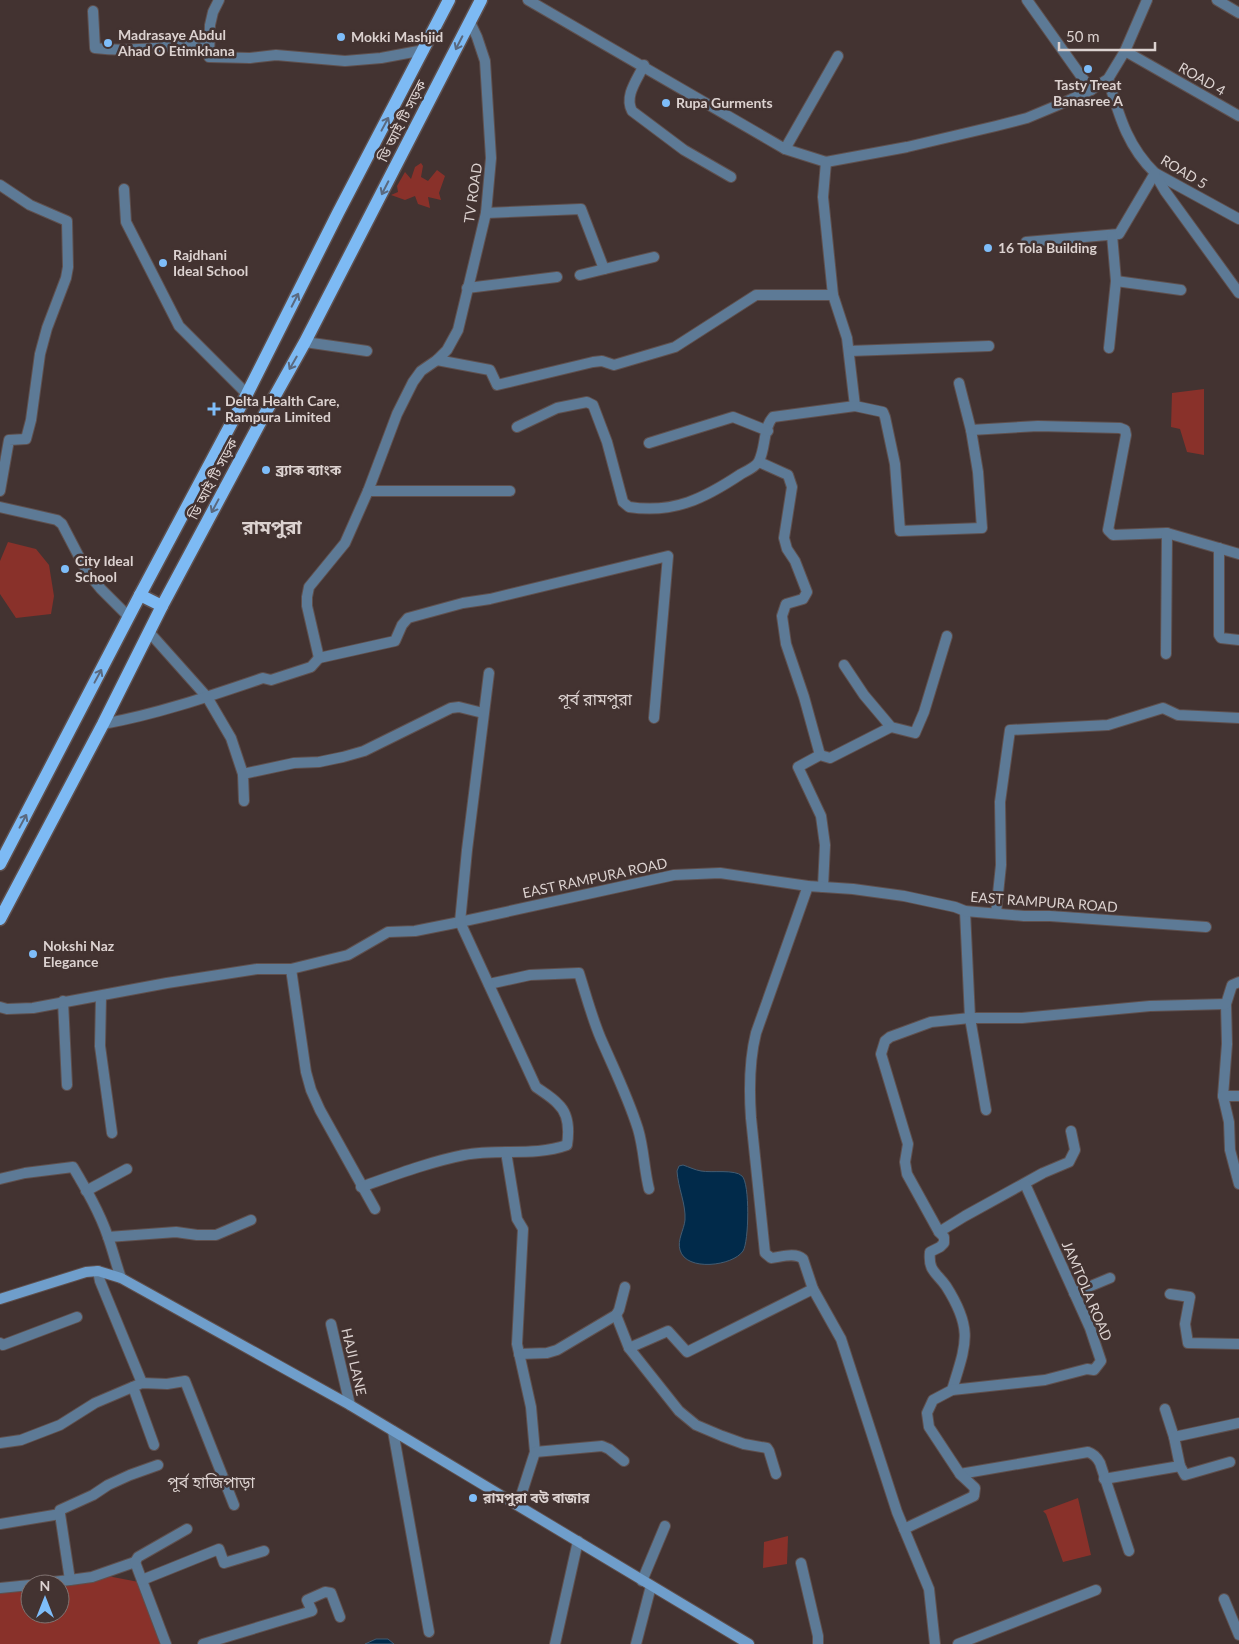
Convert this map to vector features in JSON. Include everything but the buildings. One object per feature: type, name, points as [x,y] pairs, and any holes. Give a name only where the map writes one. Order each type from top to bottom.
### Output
[{"type":"main road","name":"ডি আই টি সড়ক","points":[[1,858],[247,394],[338,213],[449,0]]},
{"type":"main road","name":"ডি আই টি সড়ক","points":[[0,919],[103,724],[162,606],[305,342],[481,0]]},
{"type":"main road","points":[[140,595],[162,606]]},
{"type":"street","points":[[219,0],[213,12],[208,41],[209,57],[250,58],[276,55],[345,61],[381,58],[424,50]]},
{"type":"street","points":[[528,0],[785,149],[826,162],[907,146],[1027,118],[1092,90],[1108,79],[1125,51],[1147,0]]},
{"type":"street","points":[[1027,0],[1092,90]]},
{"type":"street","points":[[1217,0],[1239,13]]},
{"type":"street","points":[[93,12],[95,48],[112,50],[165,47],[208,41]]},
{"type":"street","name":"TV ROAD","points":[[319,658],[307,606],[309,587],[345,543],[368,491],[406,394],[421,371],[447,350],[456,334],[486,212],[491,158],[485,61],[470,22]]},
{"type":"street","name":"ROAD 4","points":[[1125,51],[1239,116]]},
{"type":"street","points":[[785,149],[838,56]]},
{"type":"street","points":[[644,66],[628,98],[628,105],[632,112],[684,150],[731,177]]},
{"type":"street","name":"ROAD 5","points":[[1108,79],[1127,137],[1143,162],[1154,173],[1239,220]]},
{"type":"street","points":[[826,162],[823,197],[833,295],[848,338],[855,406]]},
{"type":"street","points":[[1026,242],[1120,234],[1154,173],[1239,294]]},
{"type":"street","points":[[0,185],[30,206],[66,221],[68,266],[66,278],[46,328],[40,354],[31,420],[26,439],[9,440],[0,491]]},
{"type":"street","points":[[124,189],[126,222],[179,326],[247,394]]},
{"type":"street","points":[[486,212],[581,209],[604,269]]},
{"type":"street","points":[[1109,348],[1116,282],[1112,235]]},
{"type":"street","points":[[580,276],[654,257]]},
{"type":"street","points":[[467,288],[557,277]]},
{"type":"street","points":[[1116,282],[1181,290]]},
{"type":"street","points":[[437,360],[490,370],[497,386],[593,362],[602,361],[614,365],[675,346],[756,295],[833,295]]},
{"type":"street","points":[[305,342],[367,351]]},
{"type":"street","points":[[849,351],[989,346]]},
{"type":"street","points":[[517,427],[557,408],[581,402],[593,405],[607,442],[624,502],[629,507],[656,508],[685,505],[724,486],[759,462],[768,431],[768,423],[773,417],[855,406],[883,412],[895,464],[900,531],[982,528],[978,472],[971,430],[959,383]]},
{"type":"street","points":[[649,443],[733,417],[768,431]]},
{"type":"street","points":[[971,430],[1038,426],[1120,428],[1125,430],[1126,435],[1108,530],[1113,535],[1121,536],[1167,533],[1239,554]]},
{"type":"street","points":[[759,462],[788,475],[792,487],[784,538],[787,549],[795,561],[807,592],[803,599],[786,604],[782,616],[786,644],[804,697],[820,755]]},
{"type":"street","points":[[368,491],[510,492]]},
{"type":"street","points":[[0,507],[57,520],[62,524],[87,572],[129,617]]},
{"type":"street","points":[[1166,654],[1167,533]]},
{"type":"street","points":[[1219,548],[1219,635],[1224,639],[1239,640]]},
{"type":"street","points":[[103,724],[141,717],[263,678],[270,680],[311,666],[319,658],[395,641],[402,625],[408,618],[463,603],[490,599],[668,556],[654,718]]},
{"type":"street","points":[[149,632],[207,697],[231,738],[243,774],[244,801]]},
{"type":"street","points":[[844,666],[864,695],[891,727],[915,733],[924,712],[947,636]]},
{"type":"street","points":[[361,1186],[466,1154],[558,1148],[567,1145],[569,1133],[567,1121],[559,1104],[536,1087],[460,922],[489,673]]},
{"type":"street","points":[[243,774],[294,763],[335,759],[364,751],[451,708],[458,707],[483,712]]},
{"type":"street","points":[[996,913],[1001,865],[1000,802],[1010,730],[1108,725],[1163,708],[1178,715],[1239,718]]},
{"type":"street","points":[[823,887],[824,845],[821,816],[798,766],[820,755],[830,758],[891,727]]},
{"type":"street","name":"EAST RAMPURA ROAD","points":[[0,1008],[33,1008],[63,1001],[257,969],[291,969],[348,955],[388,932],[416,931],[674,875],[720,873],[808,886],[853,889],[955,906],[965,911],[1206,927]]},
{"type":"street","points":[[808,886],[756,1033],[751,1054],[749,1096],[765,1253],[771,1258],[800,1256],[803,1259],[813,1289],[841,1339],[904,1529],[929,1589],[935,1644]]},
{"type":"street","points":[[965,911],[970,1018],[986,1110]]},
{"type":"street","points":[[291,969],[306,1072],[311,1090],[320,1110],[375,1209]]},
{"type":"street","points":[[490,984],[530,975],[579,973],[592,1014],[620,1078],[637,1127],[644,1150],[645,1172],[650,1189]]},
{"type":"street","points":[[1239,982],[1232,985],[1226,1004],[1227,1044],[1223,1096],[1229,1122],[1230,1150],[1239,1184]]},
{"type":"street","points":[[101,996],[100,1046],[112,1133]]},
{"type":"street","points":[[63,1001],[67,1085]]},
{"type":"street","points":[[952,1390],[965,1344],[965,1329],[960,1311],[945,1284],[933,1271],[929,1263],[930,1252],[944,1243],[944,1237],[939,1232],[907,1174],[905,1162],[908,1144],[881,1054],[885,1041],[890,1037],[931,1022],[970,1018],[1022,1018],[1150,1006],[1226,1004]]},
{"type":"street","points":[[1223,1096],[1239,1096]]},
{"type":"street","points":[[939,1232],[1044,1173],[1069,1162],[1075,1150],[1070,1131]]},
{"type":"street","points":[[506,1152],[516,1219],[523,1229],[517,1344],[531,1407],[535,1452],[518,1506]]},
{"type":"street","points":[[0,1178],[73,1167],[108,1237],[113,1258],[121,1278]]},
{"type":"street","points":[[86,1191],[127,1169]]},
{"type":"street","name":"JAMTOLA ROAD","points":[[904,1529],[974,1496],[975,1488],[960,1474],[929,1427],[927,1413],[933,1400],[952,1390],[1045,1380],[1087,1369],[1094,1370],[1101,1361],[1090,1328],[1025,1184]]},
{"type":"street","points":[[108,1237],[176,1232],[216,1235],[251,1220]]},
{"type":"street","points":[[98,1271],[138,1385],[154,1445]]},
{"type":"street","points":[[0,1299],[71,1276],[98,1271],[121,1278],[393,1431],[749,1644]]},
{"type":"street","points":[[1074,1293],[1110,1278]]},
{"type":"street","points":[[519,1354],[548,1353],[557,1350],[616,1315],[625,1287]]},
{"type":"street","points":[[629,1348],[668,1331],[687,1352],[813,1289]]},
{"type":"street","points":[[1170,1294],[1190,1297],[1185,1324],[1188,1343],[1239,1344]]},
{"type":"street","points":[[616,1315],[629,1348],[679,1411],[696,1425],[722,1436],[744,1444],[767,1448],[776,1474]]},
{"type":"street","points":[[0,1343],[3,1345],[77,1316]]},
{"type":"street","name":"HAJI LANE","points":[[331,1324],[350,1406]]},
{"type":"street","points":[[0,1443],[21,1440],[51,1429],[95,1403],[138,1385],[185,1381],[234,1505]]},
{"type":"street","points":[[1165,1409],[1174,1437],[1180,1466],[1185,1475],[1230,1462]]},
{"type":"street","points":[[1174,1437],[1239,1423]]},
{"type":"street","points":[[393,1431],[429,1632]]},
{"type":"street","points":[[535,1452],[602,1446],[624,1461]]},
{"type":"street","points":[[960,1474],[1088,1452],[1097,1457],[1130,1551]]},
{"type":"street","points":[[69,1574],[60,1510],[93,1495],[108,1485],[158,1466]]},
{"type":"street","points":[[1104,1479],[1180,1466]]},
{"type":"street","points":[[0,1524],[60,1514]]},
{"type":"street","points":[[636,1644],[646,1584],[665,1526]]},
{"type":"street","points":[[70,1580],[92,1577],[135,1562],[138,1557],[187,1529]]},
{"type":"street","points":[[555,1644],[578,1541]]},
{"type":"street","points":[[142,1580],[219,1549],[224,1563],[264,1551]]},
{"type":"street","points":[[135,1562],[166,1644]]},
{"type":"street","points":[[802,1563],[818,1636],[818,1644]]},
{"type":"street","points":[[0,1588],[20,1585]]},
{"type":"street","points":[[958,1644],[1096,1590]]},
{"type":"street","points":[[202,1644],[312,1611],[307,1600],[325,1592],[331,1593],[340,1617]]},
{"type":"street","points":[[1224,1599],[1239,1635]]},
{"type":"shaded area","points":[[421,163],[423,166],[421,177],[428,181],[437,170],[445,176],[439,193],[441,200],[428,197],[430,208],[418,204],[415,196],[405,200],[391,195],[398,192],[397,186],[405,172],[411,179],[415,167]]},
{"type":"shaded area","points":[[1204,389],[1204,455],[1187,452],[1180,429],[1171,427],[1172,393]]},
{"type":"shaded area","points":[[8,542],[36,549],[49,565],[54,596],[51,614],[16,618],[0,594],[0,561]]},
{"type":"shaded area","points":[[1078,1498],[1091,1555],[1063,1562],[1046,1514],[1043,1511]]},
{"type":"shaded area","points":[[788,1536],[787,1564],[763,1568],[764,1542]]},
{"type":"shaded area","points":[[97,1574],[144,1583],[162,1644],[0,1644],[0,1584],[20,1582],[20,1624],[70,1624],[70,1577]]},
{"type":"water","points":[[683,1165],[701,1171],[729,1172],[742,1176],[746,1189],[747,1225],[745,1245],[743,1251],[738,1256],[720,1263],[710,1264],[691,1262],[684,1257],[680,1250],[679,1242],[685,1214],[677,1171],[679,1166]]},
{"type":"water","points":[[376,1639],[388,1639],[394,1644],[365,1644]]},
{"type":"place","name":"Mokki Mashjid","points":[[341,37]]},
{"type":"place","name":"Madrasaye Abdul Ahad O Etimkhana","points":[[108,43]]},
{"type":"place","name":"Tasty Treat Banasree A","points":[[1088,69]]},
{"type":"place","name":"Rupa Gurments","points":[[666,103]]},
{"type":"place","name":"16 Tola Building","points":[[988,248]]},
{"type":"place","name":"Rajdhani Ideal School","points":[[163,263]]},
{"type":"place","name":"Delta Health Care, Rampura Limited","points":[[214,409]]},
{"type":"place","name":"ব্র্যাক ব্যাংক","points":[[266,470]]},
{"type":"place","name":"City Ideal School","points":[[65,569]]},
{"type":"place","name":"Nokshi Naz Elegance","points":[[33,954]]},
{"type":"place","name":"রামপুরা বউ বাজার","points":[[473,1498]]},
{"type":"district","name":"রামপুরা","points":[[272,527]]},
{"type":"district","name":"পূর্ব রামপুরা","points":[[595,699]]},
{"type":"district","name":"পূর্ব হাজিপাড়া","points":[[211,1482]]}]
